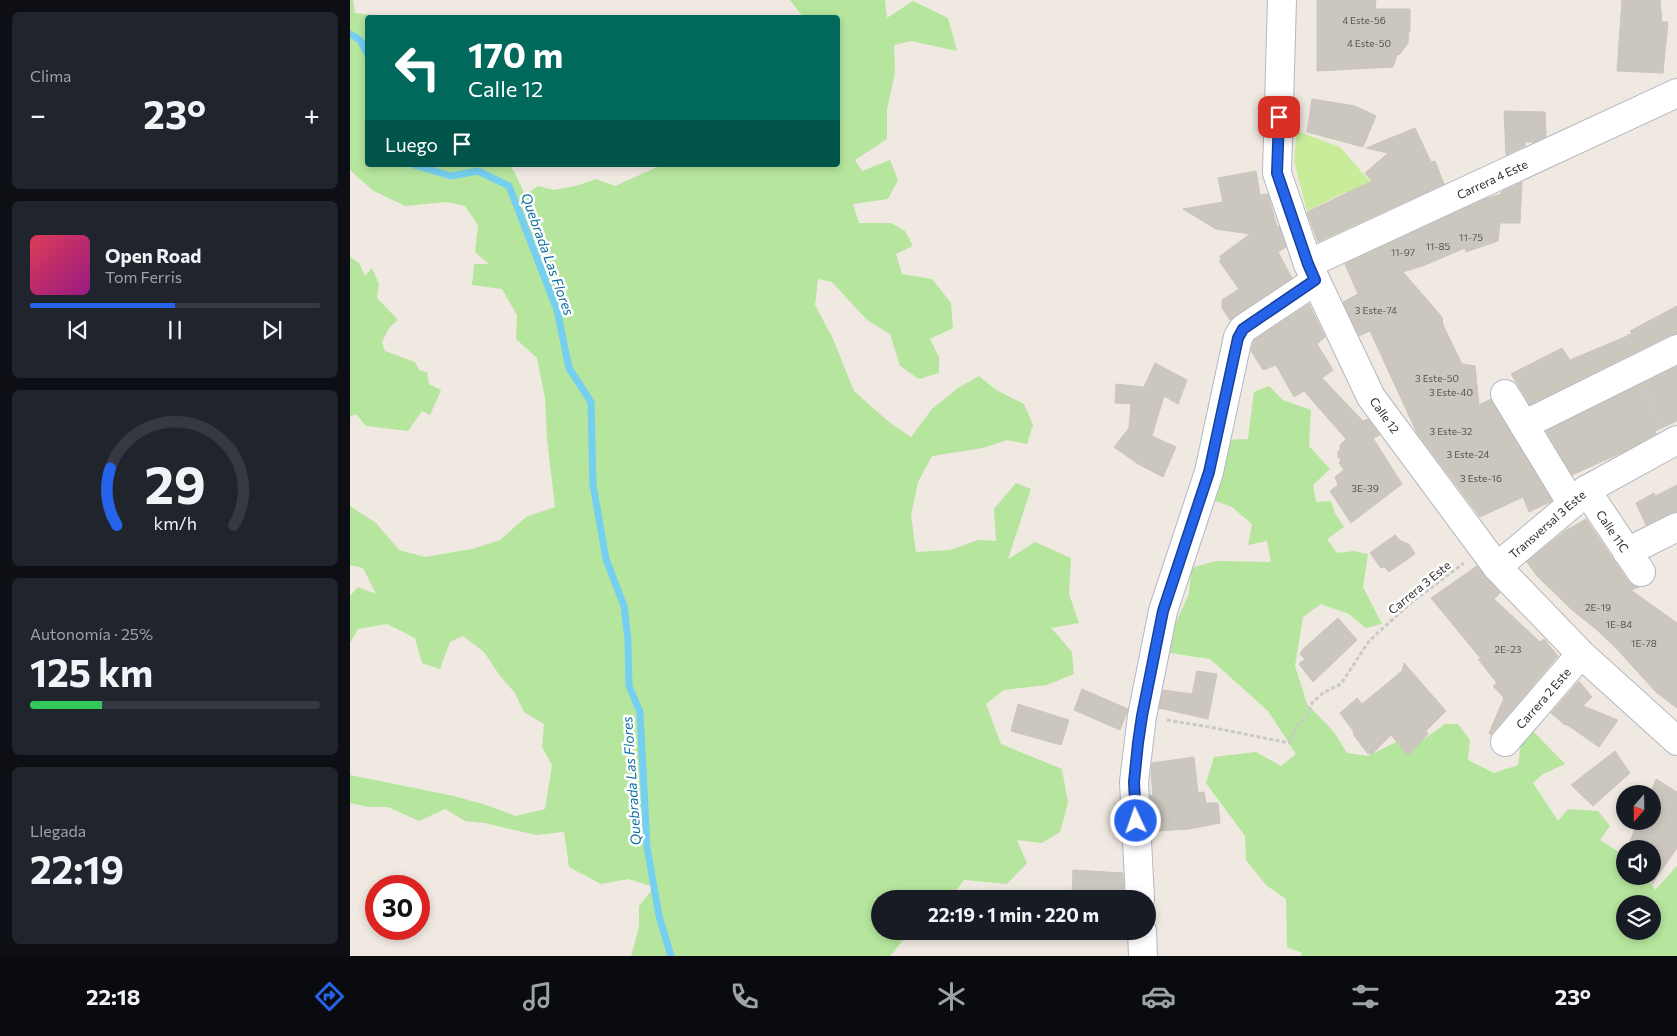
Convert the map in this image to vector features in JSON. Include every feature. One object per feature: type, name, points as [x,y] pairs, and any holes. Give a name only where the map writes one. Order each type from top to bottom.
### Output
[{"type":"street","name":"Calle 12","points":[[1282,0],[1277,173],[1311,272],[1371,397],[1490,558],[1581,654],[1677,741]]},
{"type":"street","name":"Carrera 4 Este","points":[[1140,890],[1134,782],[1142,716],[1163,611],[1209,472],[1238,338],[1243,329],[1311,272],[1677,93]]},
{"type":"street","points":[[1524,424],[1677,349]]},
{"type":"street","name":"Calle 11C","points":[[1505,394],[1524,424],[1579,497],[1634,562],[1677,527]]},
{"type":"street","name":"Transversal 3 Este","points":[[1490,558],[1579,497],[1672,443]]},
{"type":"street","name":"Carrera 2 Este","points":[[1505,742],[1581,654]]},
{"type":"street","points":[[1142,940],[1143,956]]},
{"type":"path","points":[[1637,369],[1672,443]]},
{"type":"path","name":"Carrera 3 Este","points":[[1142,716],[1289,743],[1296,728],[1308,714],[1312,703],[1323,693],[1341,684],[1369,641],[1412,602],[1490,558]]},
{"type":"green space","points":[[350,0],[353,0],[355,13],[372,15],[365,15],[365,167],[510,167],[525,195],[538,186],[554,190],[576,186],[596,179],[615,186],[658,167],[840,167],[840,15],[801,15],[790,0],[885,0],[887,18],[913,1],[948,18],[957,51],[911,41],[894,45],[895,73],[887,109],[887,139],[855,160],[862,171],[890,160],[898,180],[888,199],[853,204],[859,223],[891,223],[905,231],[913,246],[896,254],[902,274],[932,279],[951,303],[953,328],[930,339],[939,357],[939,373],[919,379],[900,366],[890,334],[867,320],[832,282],[818,279],[815,305],[833,339],[854,391],[890,423],[911,437],[932,409],[958,388],[979,376],[996,390],[1024,404],[1033,425],[1027,444],[1007,440],[983,448],[932,456],[918,482],[911,515],[916,552],[950,550],[978,540],[996,541],[994,509],[1016,483],[1031,489],[1008,559],[1035,542],[1071,558],[1069,594],[1079,623],[1051,628],[1072,652],[1074,674],[1047,685],[1004,690],[986,704],[1001,744],[1062,769],[1068,803],[1060,832],[1042,843],[1017,840],[1027,863],[1007,884],[964,880],[956,890],[871,890],[871,940],[903,940],[890,956],[631,956],[639,927],[639,906],[654,887],[628,879],[601,884],[569,867],[564,832],[536,835],[485,823],[465,821],[445,809],[419,821],[388,807],[368,807],[350,803],[350,775],[454,796],[516,816],[545,809],[552,765],[542,747],[544,724],[524,712],[515,693],[500,676],[484,652],[463,636],[450,642],[440,669],[422,663],[415,638],[387,624],[358,629],[350,643],[350,596],[358,587],[376,594],[363,568],[350,565],[350,506],[376,523],[399,550],[425,557],[472,549],[500,540],[526,517],[555,507],[547,439],[545,398],[537,358],[516,339],[517,315],[502,289],[472,285],[474,264],[489,264],[475,252],[478,225],[465,206],[446,202],[405,206],[372,190],[350,170]]},
{"type":"green space","points":[[1297,131],[1340,147],[1380,193],[1355,206],[1346,192],[1307,211],[1294,161]]},
{"type":"green space","points":[[350,257],[359,263],[365,276],[372,268],[379,284],[377,298],[398,320],[389,328],[382,342],[385,351],[415,362],[419,370],[427,372],[429,384],[441,390],[430,415],[422,411],[408,431],[366,426],[356,414],[350,417]]},
{"type":"green space","points":[[1269,386],[1283,400],[1311,410],[1309,446],[1330,469],[1313,485],[1316,502],[1331,501],[1335,513],[1344,527],[1327,539],[1337,553],[1354,551],[1368,554],[1363,587],[1382,624],[1366,628],[1349,614],[1321,604],[1303,617],[1295,666],[1307,704],[1334,732],[1347,753],[1368,756],[1396,742],[1420,742],[1445,724],[1458,724],[1470,740],[1468,760],[1494,773],[1518,765],[1521,743],[1531,729],[1565,764],[1543,774],[1533,783],[1558,821],[1568,809],[1598,811],[1610,826],[1600,840],[1616,850],[1616,885],[1652,885],[1655,890],[1677,866],[1677,956],[1301,956],[1302,953],[1287,947],[1286,899],[1266,885],[1246,860],[1245,836],[1206,783],[1214,757],[1256,752],[1281,766],[1296,754],[1268,711],[1210,659],[1170,653],[1172,631],[1189,594],[1191,568],[1216,561],[1271,562],[1267,541],[1248,545],[1252,524],[1232,507],[1205,497],[1222,440],[1248,439],[1254,392]]},
{"type":"building","points":[[1317,0],[1376,0],[1375,9],[1410,9],[1408,43],[1400,54],[1397,55],[1393,67],[1317,71]]},
{"type":"building","points":[[1622,0],[1660,0],[1662,22],[1668,22],[1663,73],[1617,71]]},
{"type":"building","points":[[1312,99],[1355,106],[1376,116],[1363,147],[1307,132]]},
{"type":"building","points":[[1504,111],[1545,112],[1546,137],[1534,142],[1525,142],[1525,146],[1506,155]]},
{"type":"building","points":[[1415,128],[1431,162],[1435,161],[1444,184],[1318,242],[1307,212],[1372,181],[1365,173],[1388,153],[1366,148]]},
{"type":"building","points":[[1256,171],[1260,195],[1268,194],[1277,227],[1279,226],[1286,247],[1278,252],[1292,278],[1230,320],[1222,308],[1222,300],[1239,289],[1219,261],[1221,259],[1220,256],[1250,234],[1216,229],[1183,209],[1223,202],[1218,178]]},
{"type":"building","points":[[1522,182],[1520,223],[1500,223],[1498,241],[1466,252],[1465,248],[1403,272],[1442,317],[1443,325],[1462,364],[1475,366],[1479,405],[1491,399],[1552,501],[1529,512],[1523,497],[1480,517],[1417,433],[1370,331],[1359,336],[1343,302],[1358,294],[1345,264],[1485,199],[1501,194],[1501,192]]},
{"type":"building","points":[[1309,304],[1325,337],[1317,344],[1333,370],[1322,378],[1363,421],[1368,419],[1380,435],[1373,438],[1402,484],[1351,523],[1330,491],[1338,485],[1335,477],[1344,470],[1339,463],[1341,460],[1337,453],[1340,450],[1340,445],[1346,439],[1304,391],[1294,397],[1276,365],[1263,370],[1251,351],[1254,340]]},
{"type":"building","points":[[1677,306],[1677,334],[1670,335],[1530,405],[1511,374],[1562,348],[1570,360],[1632,334],[1630,331]]},
{"type":"building","points":[[1155,363],[1187,380],[1178,404],[1164,396],[1152,436],[1176,447],[1163,477],[1138,464],[1114,447],[1129,428],[1131,404],[1115,403],[1116,384],[1144,387]]},
{"type":"building","points":[[1677,366],[1677,421],[1655,431],[1656,434],[1623,452],[1572,475],[1546,431]]},
{"type":"building","points":[[1677,485],[1677,512],[1670,513],[1646,525],[1636,503],[1654,493],[1655,496]]},
{"type":"building","points":[[1586,519],[1628,581],[1634,586],[1639,587],[1631,590],[1677,623],[1677,708],[1657,693],[1615,647],[1572,610],[1536,575],[1527,562],[1565,531]]},
{"type":"building","points":[[1395,535],[1401,541],[1409,544],[1415,554],[1389,572],[1384,567],[1381,568],[1370,553]]},
{"type":"building","points":[[1477,566],[1500,593],[1494,599],[1540,642],[1544,639],[1558,656],[1491,735],[1489,733],[1504,698],[1493,686],[1497,683],[1478,659],[1482,660],[1431,598]]},
{"type":"building","points":[[1338,618],[1357,640],[1313,682],[1299,664],[1305,659],[1300,654],[1303,649]]},
{"type":"building","points":[[1404,663],[1446,711],[1426,731],[1428,734],[1408,755],[1391,735],[1371,755],[1369,752],[1368,754],[1340,713],[1357,698],[1362,704],[1402,671]]},
{"type":"building","points":[[1197,671],[1217,674],[1208,719],[1159,708],[1163,690],[1192,694]]},
{"type":"building","points":[[1579,681],[1592,697],[1583,706],[1618,720],[1599,747],[1565,725],[1551,713]]},
{"type":"building","points":[[1082,689],[1128,709],[1120,730],[1074,710]]},
{"type":"building","points":[[1018,704],[1069,720],[1061,745],[1011,731]]},
{"type":"building","points":[[1615,751],[1630,773],[1593,806],[1571,785]]},
{"type":"building","points":[[1194,757],[1198,793],[1204,792],[1206,803],[1218,803],[1220,823],[1189,829],[1158,831],[1158,823],[1152,823],[1150,796],[1153,795],[1152,763]]},
{"type":"building","points":[[1656,779],[1677,792],[1677,848],[1661,871],[1661,840],[1631,840],[1634,830],[1661,830],[1661,785],[1654,785]]},
{"type":"building","points":[[1073,870],[1123,873],[1124,890],[1072,890]]},
{"type":"waterway","name":"Quebrada Las Flores","points":[[350,34],[360,40],[365,49]]},
{"type":"waterway","name":"Quebrada Las Flores","points":[[421,167],[451,176],[478,171],[509,186],[557,310],[569,368],[591,402],[593,485],[606,559],[624,606],[628,640],[629,686],[640,712],[647,847],[659,916],[671,956]]},
{"type":"route","points":[[1136,821],[1134,782],[1138,743],[1163,611],[1209,472],[1238,338],[1243,329],[1315,280],[1277,173],[1279,117]]}]
